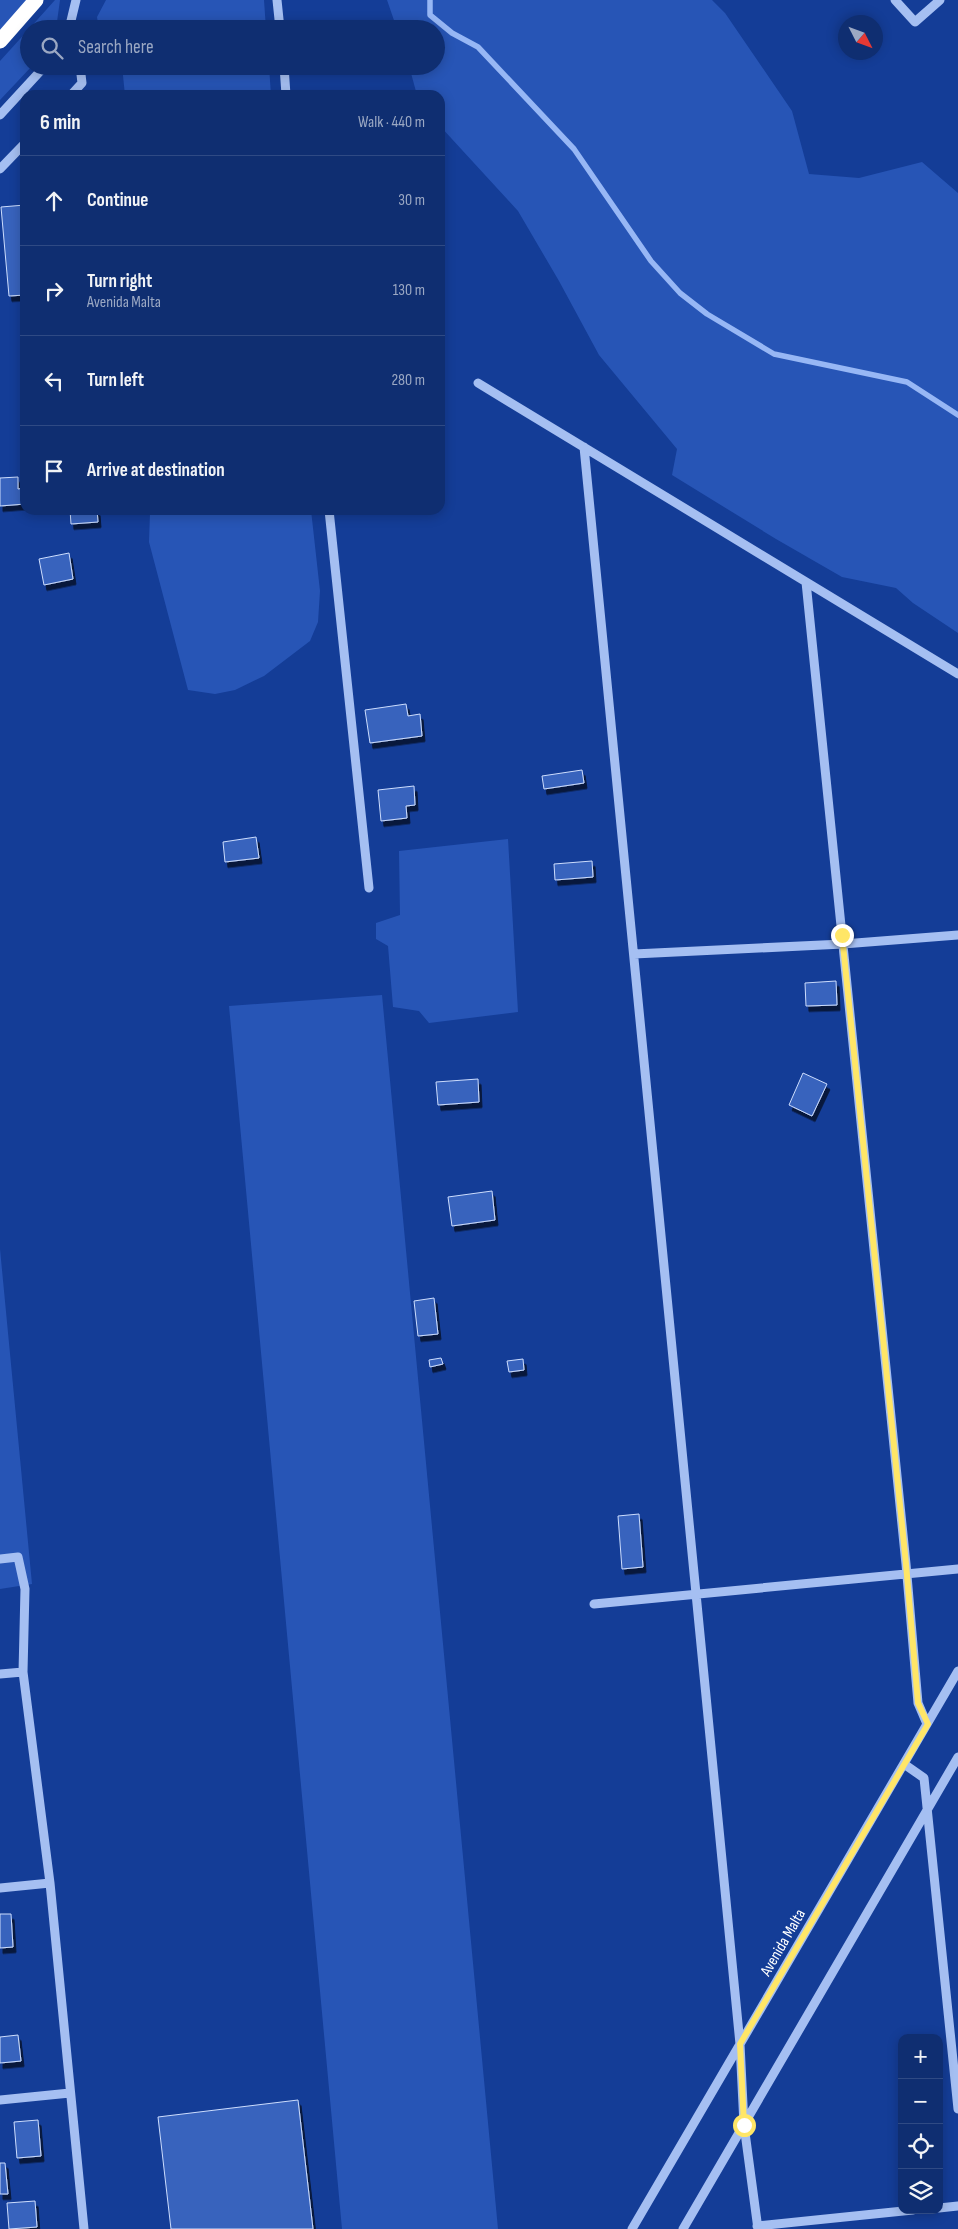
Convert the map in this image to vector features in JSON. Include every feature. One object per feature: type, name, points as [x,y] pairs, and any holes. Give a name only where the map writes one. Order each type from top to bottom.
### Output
[{"type":"highway","points":[[0,41],[36,0]]},
{"type":"street","points":[[71,20],[76,0]]},
{"type":"street","points":[[277,0],[279,20]]},
{"type":"street","points":[[895,0],[915,22],[940,0]]},
{"type":"street","points":[[23,90],[37,75]]},
{"type":"street","points":[[76,90],[82,83],[81,75]]},
{"type":"street","points":[[285,75],[286,90]]},
{"type":"street","points":[[0,115],[20,93]]},
{"type":"street","points":[[0,169],[20,148]]},
{"type":"street","points":[[478,383],[958,674]]},
{"type":"street","points":[[584,447],[740,2044],[744,2125],[758,2228],[898,2212]]},
{"type":"street","points":[[331,515],[369,888]]},
{"type":"street","points":[[806,582],[907,1574],[918,1703],[928,1724]]},
{"type":"street","points":[[634,954],[842,944],[958,935]]},
{"type":"street","points":[[0,1559],[18,1557],[25,1588],[23,1672],[50,1883],[84,2229]]},
{"type":"street","points":[[594,1604],[958,1569]]},
{"type":"street","name":"Avenida Malta","points":[[632,2229],[958,1671]]},
{"type":"street","points":[[0,1674],[23,1672]]},
{"type":"street","points":[[683,2229],[958,1757]]},
{"type":"street","points":[[904,1764],[924,1778],[958,2109]]},
{"type":"street","points":[[0,1888],[50,1883]]},
{"type":"street","points":[[0,2100],[70,2093]]},
{"type":"street","points":[[943,2208],[958,2206]]},
{"type":"shaded area","points":[[0,0],[27,0],[0,31]]},
{"type":"shaded area","points":[[55,0],[60,0],[57,20],[37,20]]},
{"type":"shaded area","points":[[106,0],[264,0],[265,20],[98,20],[97,17]]},
{"type":"shaded area","points":[[387,0],[712,0],[725,13],[792,111],[809,174],[859,178],[922,162],[958,193],[958,633],[913,603],[896,588],[842,577],[672,475],[677,449],[599,355],[518,211],[445,131],[445,90],[416,90],[411,75],[445,75],[445,20],[394,20]]},
{"type":"shaded area","points":[[20,39],[20,75],[24,75],[0,100],[0,61]]},
{"type":"shaded area","points":[[123,75],[270,75],[271,90],[124,90]]},
{"type":"shaded area","points":[[150,515],[312,515],[320,591],[318,622],[310,641],[264,676],[235,690],[215,694],[188,690],[149,542]]},
{"type":"shaded area","points":[[508,839],[518,1012],[429,1023],[419,1011],[393,1007],[388,946],[376,939],[376,923],[400,915],[399,851]]},
{"type":"shaded area","points":[[382,995],[498,2229],[342,2229],[229,1006]]},
{"type":"shaded area","points":[[0,1249],[32,1584],[0,1589]]},
{"type":"building","points":[[20,205],[20,295],[9,296],[1,207]]},
{"type":"building","points":[[18,477],[20,504],[0,506],[0,478]]},
{"type":"building","points":[[70,515],[97,515],[98,522],[71,524]]},
{"type":"building","points":[[69,553],[73,579],[44,585],[39,559]]},
{"type":"building","points":[[406,704],[408,716],[420,714],[422,736],[370,743],[365,710]]},
{"type":"building","points":[[582,770],[584,783],[544,789],[542,776]]},
{"type":"building","points":[[414,786],[415,805],[406,806],[407,818],[381,821],[378,790]]},
{"type":"building","points":[[256,837],[259,858],[225,862],[223,842]]},
{"type":"building","points":[[592,861],[593,877],[555,880],[554,864]]},
{"type":"building","points":[[836,981],[837,1005],[806,1006],[805,983]]},
{"type":"building","points":[[803,1073],[827,1084],[812,1116],[789,1105]]},
{"type":"building","points":[[478,1079],[479,1102],[438,1105],[436,1082]]},
{"type":"building","points":[[492,1191],[495,1220],[452,1226],[448,1197]]},
{"type":"building","points":[[434,1298],[438,1334],[418,1336],[414,1301]]},
{"type":"building","points":[[441,1358],[443,1364],[430,1367],[429,1360]]},
{"type":"building","points":[[523,1359],[524,1370],[509,1372],[507,1361]]},
{"type":"building","points":[[639,1514],[643,1567],[622,1569],[618,1516]]},
{"type":"building","points":[[0,1914],[11,1914],[13,1947],[0,1948]]},
{"type":"building","points":[[18,2035],[21,2061],[0,2063],[0,2037]]},
{"type":"building","points":[[298,2100],[313,2229],[171,2229],[158,2117]]},
{"type":"building","points":[[38,2120],[41,2156],[17,2158],[14,2122]]},
{"type":"building","points":[[0,2163],[5,2163],[8,2194],[0,2194]]},
{"type":"building","points":[[35,2201],[37,2227],[9,2229],[7,2203]]},
{"type":"waterway","points":[[430,0],[430,15],[436,20]]},
{"type":"waterway","points":[[445,27],[478,47],[574,149],[651,261],[680,293],[707,314],[774,354],[907,382],[958,415]]},
{"type":"route","points":[[744,2125],[740,2044],[928,1724],[918,1703],[906,1564],[842,935]]}]
